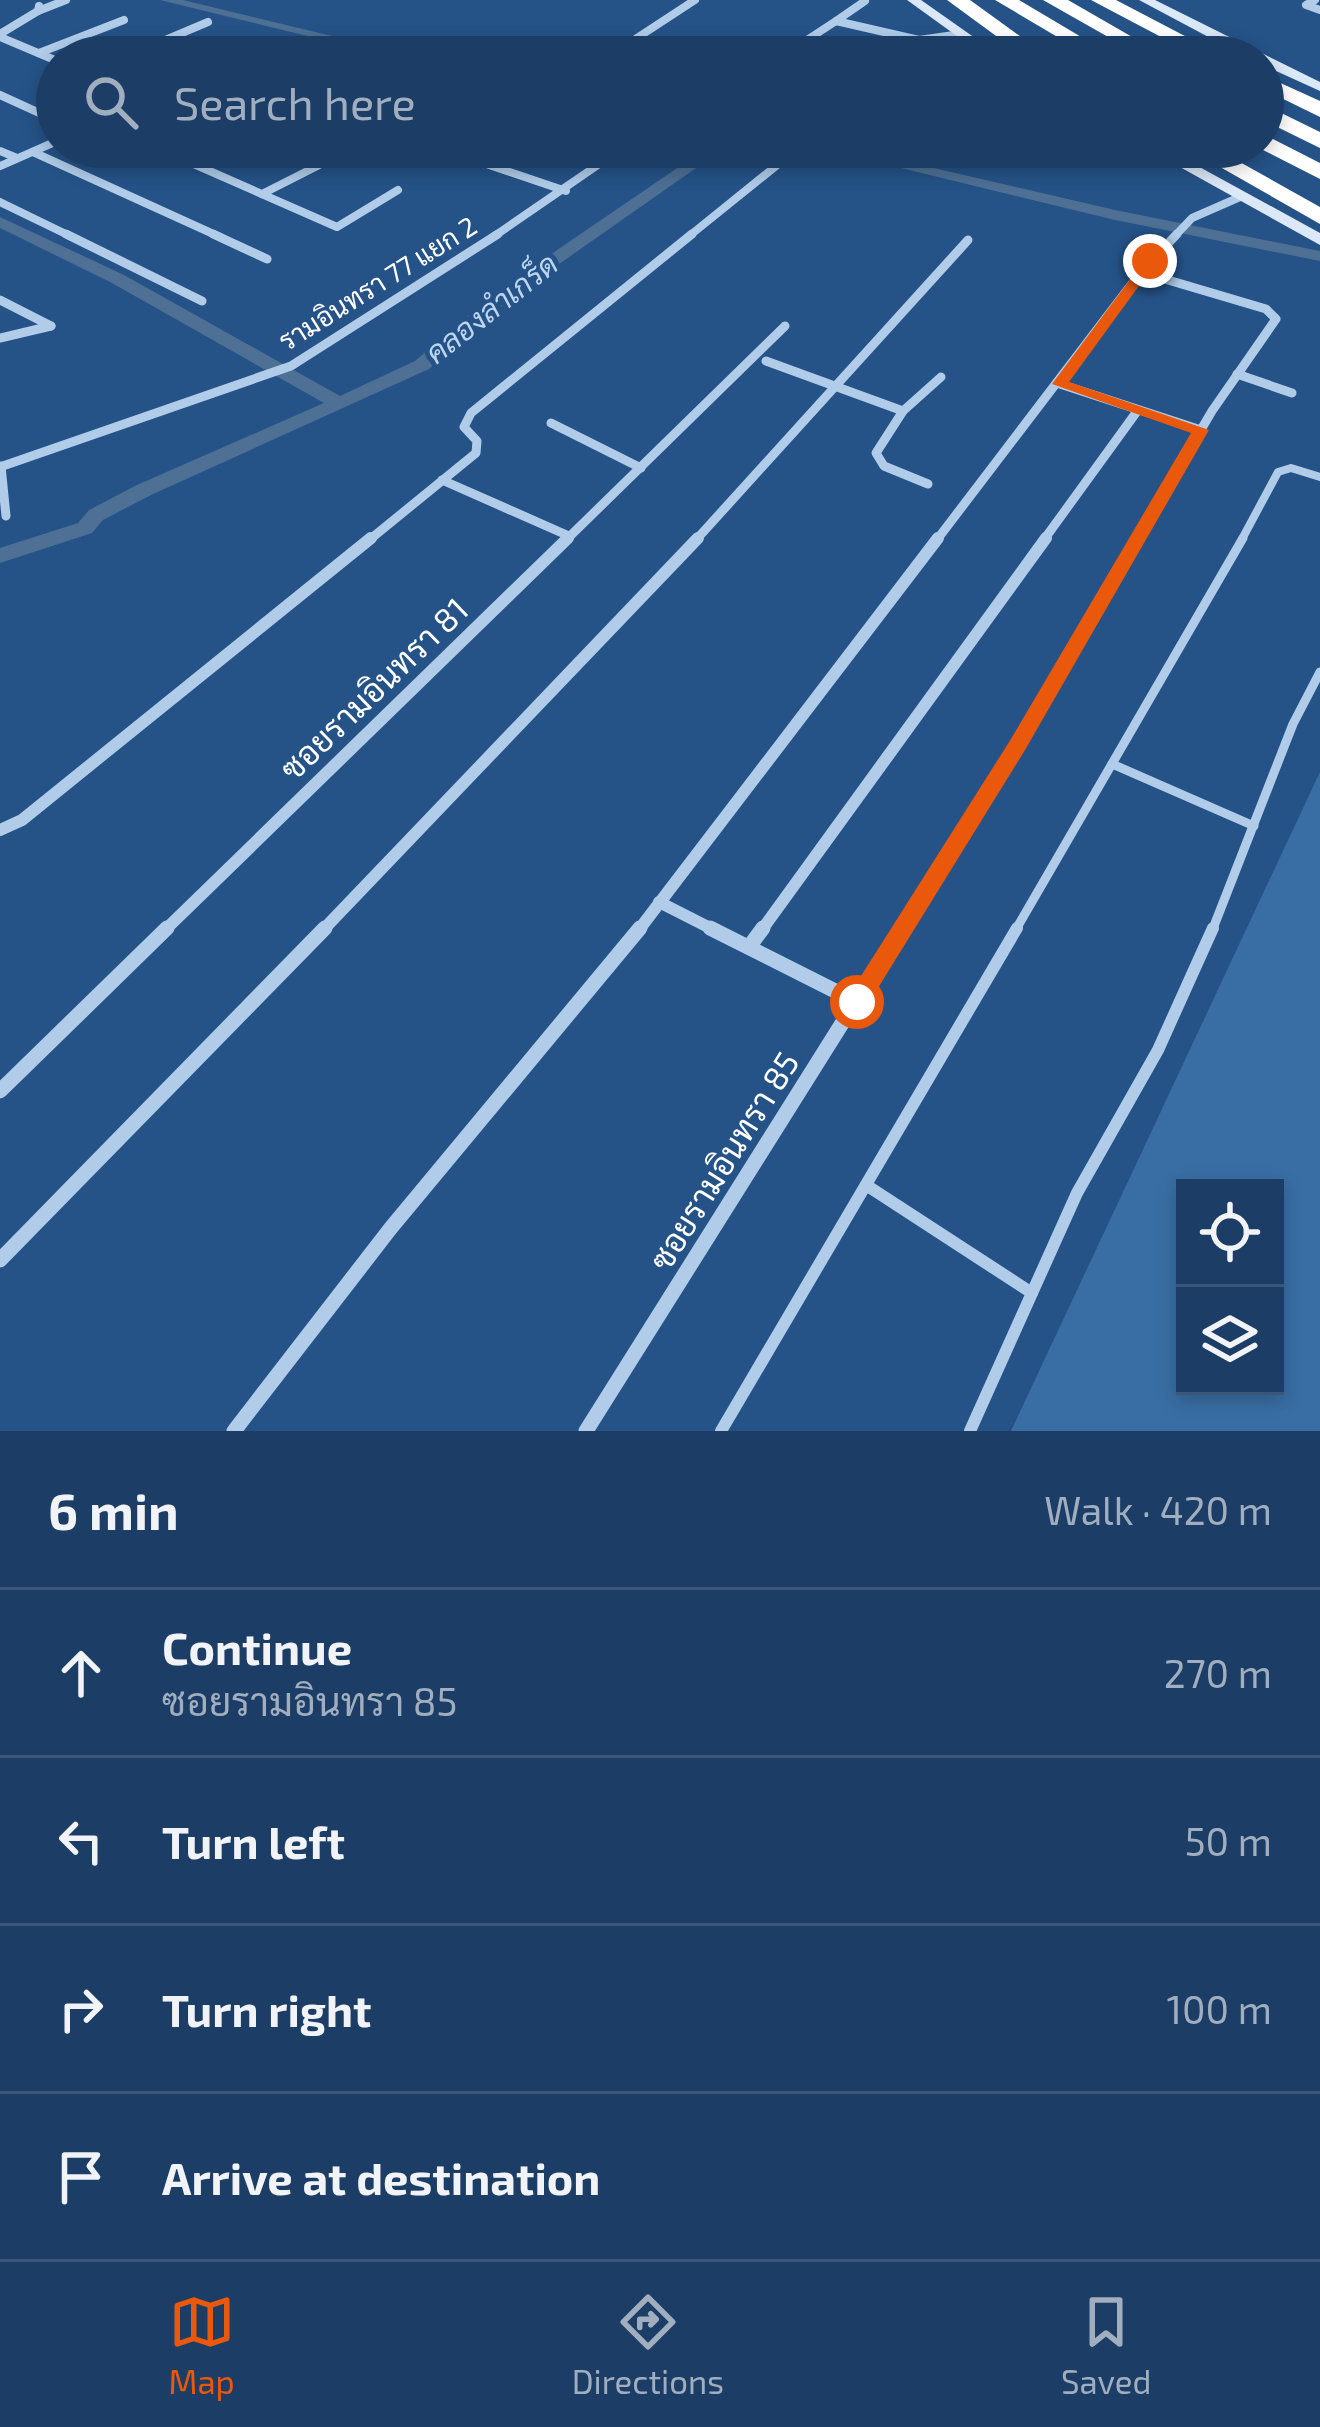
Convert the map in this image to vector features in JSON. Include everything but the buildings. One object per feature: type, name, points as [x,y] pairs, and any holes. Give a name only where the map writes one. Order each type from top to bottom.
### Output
[{"type":"highway","points":[[957,0],[1009,36]]},
{"type":"highway","points":[[1005,0],[1069,36]]},
{"type":"highway","points":[[1053,0],[1120,36]]},
{"type":"highway","points":[[1100,0],[1173,36]]},
{"type":"highway","points":[[1284,92],[1320,110]]},
{"type":"highway","points":[[1284,122],[1320,141]]},
{"type":"highway","points":[[1284,152],[1320,172]]},
{"type":"highway","points":[[1228,168],[1312,224]]},
{"type":"main road","points":[[913,0],[961,34]]},
{"type":"main road","points":[[1145,0],[1216,36]]},
{"type":"main road","points":[[1284,70],[1320,87]]},
{"type":"main road","points":[[1189,168],[1240,197],[1312,224]]},
{"type":"street","points":[[36,52],[0,36],[41,5],[55,7],[66,0]]},
{"type":"street","points":[[640,36],[695,0]]},
{"type":"street","points":[[1287,0],[1320,10]]},
{"type":"street","points":[[1306,5],[1315,0]]},
{"type":"street","points":[[813,36],[865,1]]},
{"type":"street","points":[[83,36],[124,20]]},
{"type":"street","points":[[836,21],[902,36]]},
{"type":"street","points":[[175,36],[208,22]]},
{"type":"street","points":[[947,36],[961,34]]},
{"type":"street","points":[[0,95],[36,111]]},
{"type":"street","points":[[0,151],[17,158]]},
{"type":"street","points":[[0,166],[36,151]]},
{"type":"street","points":[[68,168],[267,259]]},
{"type":"street","points":[[202,168],[337,226],[398,190]]},
{"type":"street","points":[[262,194],[312,168]]},
{"type":"street","points":[[498,168],[566,191]]},
{"type":"street","name":"รามอินทรา 77 แยก 2","points":[[0,466],[290,366],[597,168]]},
{"type":"street","points":[[0,830],[22,820],[442,480],[478,447],[464,428],[471,413],[774,168]]},
{"type":"street","points":[[234,1431],[391,1229],[658,902],[1142,272],[1192,218],[1240,197]]},
{"type":"street","points":[[0,202],[202,301]]},
{"type":"street","points":[[0,1261],[528,719],[838,388],[968,241]]},
{"type":"street","name":"ซอยรามอินทรา 85","points":[[586,1431],[1018,744],[1201,430],[1276,319],[1266,309],[1142,272]]},
{"type":"street","points":[[0,300],[51,326],[0,338]]},
{"type":"street","name":"ซอยรามอินทรา 81","points":[[0,1091],[785,326]]},
{"type":"street","points":[[766,361],[903,411]]},
{"type":"street","points":[[1238,374],[1292,393]]},
{"type":"street","points":[[928,484],[877,458],[903,411],[941,377]]},
{"type":"street","points":[[1060,384],[1201,430]]},
{"type":"street","points":[[749,947],[1138,410]]},
{"type":"street","points":[[550,423],[640,468]]},
{"type":"street","points":[[0,466],[6,516]]},
{"type":"street","points":[[442,480],[569,536]]},
{"type":"street","points":[[658,902],[857,1002]]},
{"type":"lane","points":[[722,1431],[1278,472],[1291,468],[1320,477]]},
{"type":"lane","points":[[970,1431],[1077,1193],[1158,1050],[1293,724],[1320,672]]},
{"type":"lane","points":[[1112,764],[1254,826]]},
{"type":"lane","points":[[866,1185],[1032,1293]]},
{"type":"shaded area","points":[[1320,772],[1320,1431],[1011,1431]]},
{"type":"waterway","points":[[166,0],[321,36]]},
{"type":"waterway","name":"คลองลำเกร็ด","points":[[339,404],[422,365],[506,293],[688,168]]},
{"type":"waterway","name":"คลองลำเกร็ด","points":[[913,168],[1320,256]]},
{"type":"waterway","name":"คลองลำเกร็ด","points":[[0,222],[118,279],[339,404]]},
{"type":"waterway","points":[[0,556],[85,528],[96,515],[144,490],[339,404]]},
{"type":"route","points":[[857,1002],[1018,744],[1201,430],[1060,384],[1150,261]]}]
